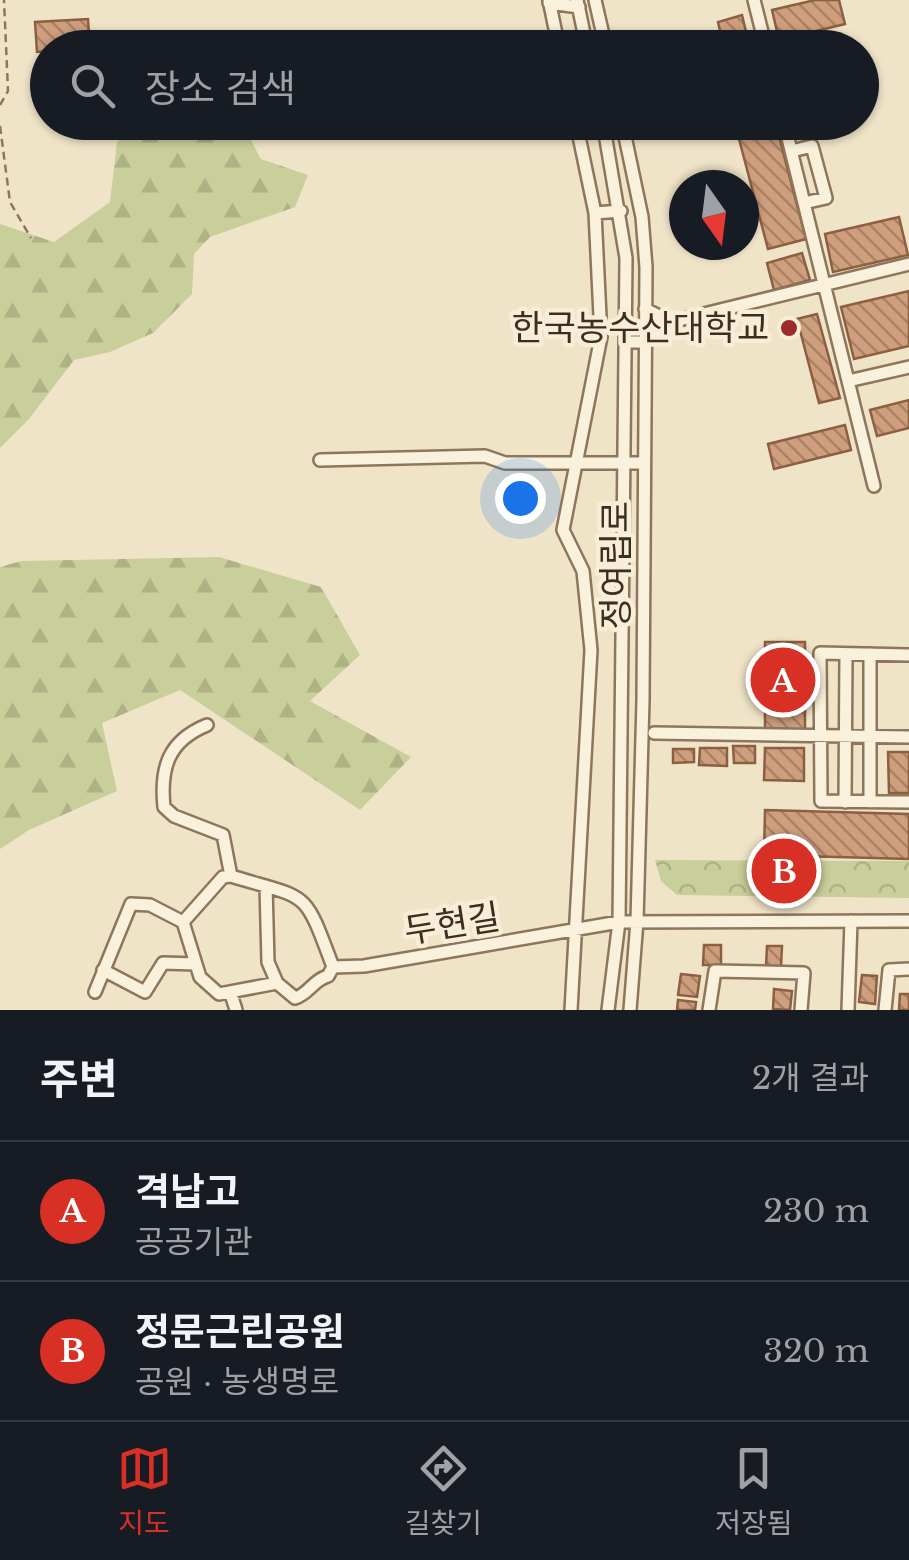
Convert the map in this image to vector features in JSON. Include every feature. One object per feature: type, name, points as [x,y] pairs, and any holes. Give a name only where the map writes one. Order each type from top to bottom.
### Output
[{"type":"street","points":[[596,0],[602,30]]},
{"type":"street","points":[[754,0],[762,30]]},
{"type":"street","points":[[555,30],[549,1],[578,3],[584,30]]},
{"type":"street","name":"정여립로","points":[[571,1010],[591,650],[583,571],[563,530],[601,337],[594,213],[580,140]]},
{"type":"street","name":"정여립로","points":[[607,140],[626,258],[619,922],[608,1010]]},
{"type":"street","name":"정여립로","points":[[626,140],[642,217],[645,309],[638,921],[630,1010]]},
{"type":"street","points":[[789,140],[874,486]]},
{"type":"street","points":[[792,152],[812,146],[826,198],[804,203]]},
{"type":"street","points":[[594,213],[621,212]]},
{"type":"street","points":[[624,342],[645,342],[671,322],[909,264]]},
{"type":"street","points":[[645,309],[671,322]]},
{"type":"street","points":[[848,381],[909,367]]},
{"type":"street","points":[[320,460],[484,456],[505,463],[644,463]]},
{"type":"street","points":[[909,655],[820,653],[820,801],[909,802]]},
{"type":"street","points":[[845,802],[846,654]]},
{"type":"street","points":[[870,654],[870,802]]},
{"type":"street","points":[[640,756],[646,754],[647,742],[654,733],[650,714],[642,710]]},
{"type":"street","points":[[207,726],[178,742],[168,755],[162,788],[164,808],[174,816],[222,835],[231,876]]},
{"type":"street","points":[[654,733],[909,738]]},
{"type":"street","points":[[183,922],[222,877],[291,891],[308,904],[333,966],[304,995],[295,998],[277,983],[268,962],[266,886]]},
{"type":"street","points":[[94,992],[131,904],[150,906],[183,922],[208,988],[219,994],[277,983]]},
{"type":"street","points":[[848,1010],[851,921]]},
{"type":"street","name":"두현길","points":[[333,966],[364,966],[619,922],[909,921]]},
{"type":"street","points":[[103,970],[145,992],[163,963],[196,964]]},
{"type":"street","points":[[885,1010],[889,970],[909,969]]},
{"type":"street","points":[[708,1010],[715,971],[804,973],[801,1010]]},
{"type":"street","points":[[231,994],[236,1010]]},
{"type":"path","points":[[0,105],[8,90],[4,0]]},
{"type":"path","points":[[0,126],[10,202],[31,238]]},
{"type":"green space","points":[[251,140],[261,159],[308,175],[295,207],[210,237],[194,254],[192,294],[153,333],[110,352],[74,360],[29,419],[0,448],[0,224],[54,242],[110,202],[117,142]]},
{"type":"green space","points":[[219,557],[321,587],[360,655],[310,701],[411,757],[360,810],[180,690],[102,723],[117,791],[29,830],[0,849],[0,567],[21,561]]},
{"type":"green space","points":[[655,860],[909,861],[909,898],[677,895],[661,881]]},
{"type":"building","points":[[815,0],[839,0],[845,24],[820,30],[777,30],[772,10]]},
{"type":"building","points":[[742,15],[746,30],[720,30],[718,22]]},
{"type":"building","points":[[88,19],[89,30],[36,30],[35,22]]},
{"type":"building","points":[[739,140],[780,140],[806,239],[768,249],[759,215],[759,170],[747,170]]},
{"type":"building","points":[[899,217],[908,255],[833,272],[825,234]]},
{"type":"building","points":[[802,253],[810,280],[774,290],[767,263]]},
{"type":"building","points":[[909,291],[909,346],[854,359],[841,307]]},
{"type":"building","points":[[817,314],[840,398],[819,403],[797,319]]},
{"type":"building","points":[[909,400],[909,428],[877,436],[870,410]]},
{"type":"building","points":[[845,425],[851,450],[774,469],[768,444]]},
{"type":"building","points":[[765,642],[805,642],[805,730],[765,730]]},
{"type":"building","points":[[733,746],[755,746],[755,763],[734,763]]},
{"type":"building","points":[[700,748],[727,748],[727,766],[699,765]]},
{"type":"building","points":[[765,748],[804,748],[804,781],[764,780]]},
{"type":"building","points":[[673,749],[694,749],[694,762],[673,763]]},
{"type":"building","points":[[888,752],[909,752],[909,793],[889,793]]},
{"type":"building","points":[[765,810],[909,814],[909,859],[764,855]]},
{"type":"building","points":[[704,945],[721,945],[721,965],[703,965]]},
{"type":"building","points":[[767,946],[782,946],[781,967],[766,967]]},
{"type":"building","points":[[681,974],[700,976],[697,997],[678,995]]},
{"type":"building","points":[[862,975],[877,976],[875,1004],[859,1002]]},
{"type":"building","points":[[774,989],[792,991],[790,1010],[773,1009]]},
{"type":"building","points":[[900,994],[909,994],[909,1010],[899,1010]]},
{"type":"building","points":[[678,1000],[696,1002],[695,1010],[677,1010]]},
{"type":"place","name":"한국농수산대학교","points":[[789,328]]},
{"type":"place","name":"격납고","points":[[783,680]]},
{"type":"place","name":"정문근린공원","points":[[784,871]]}]
